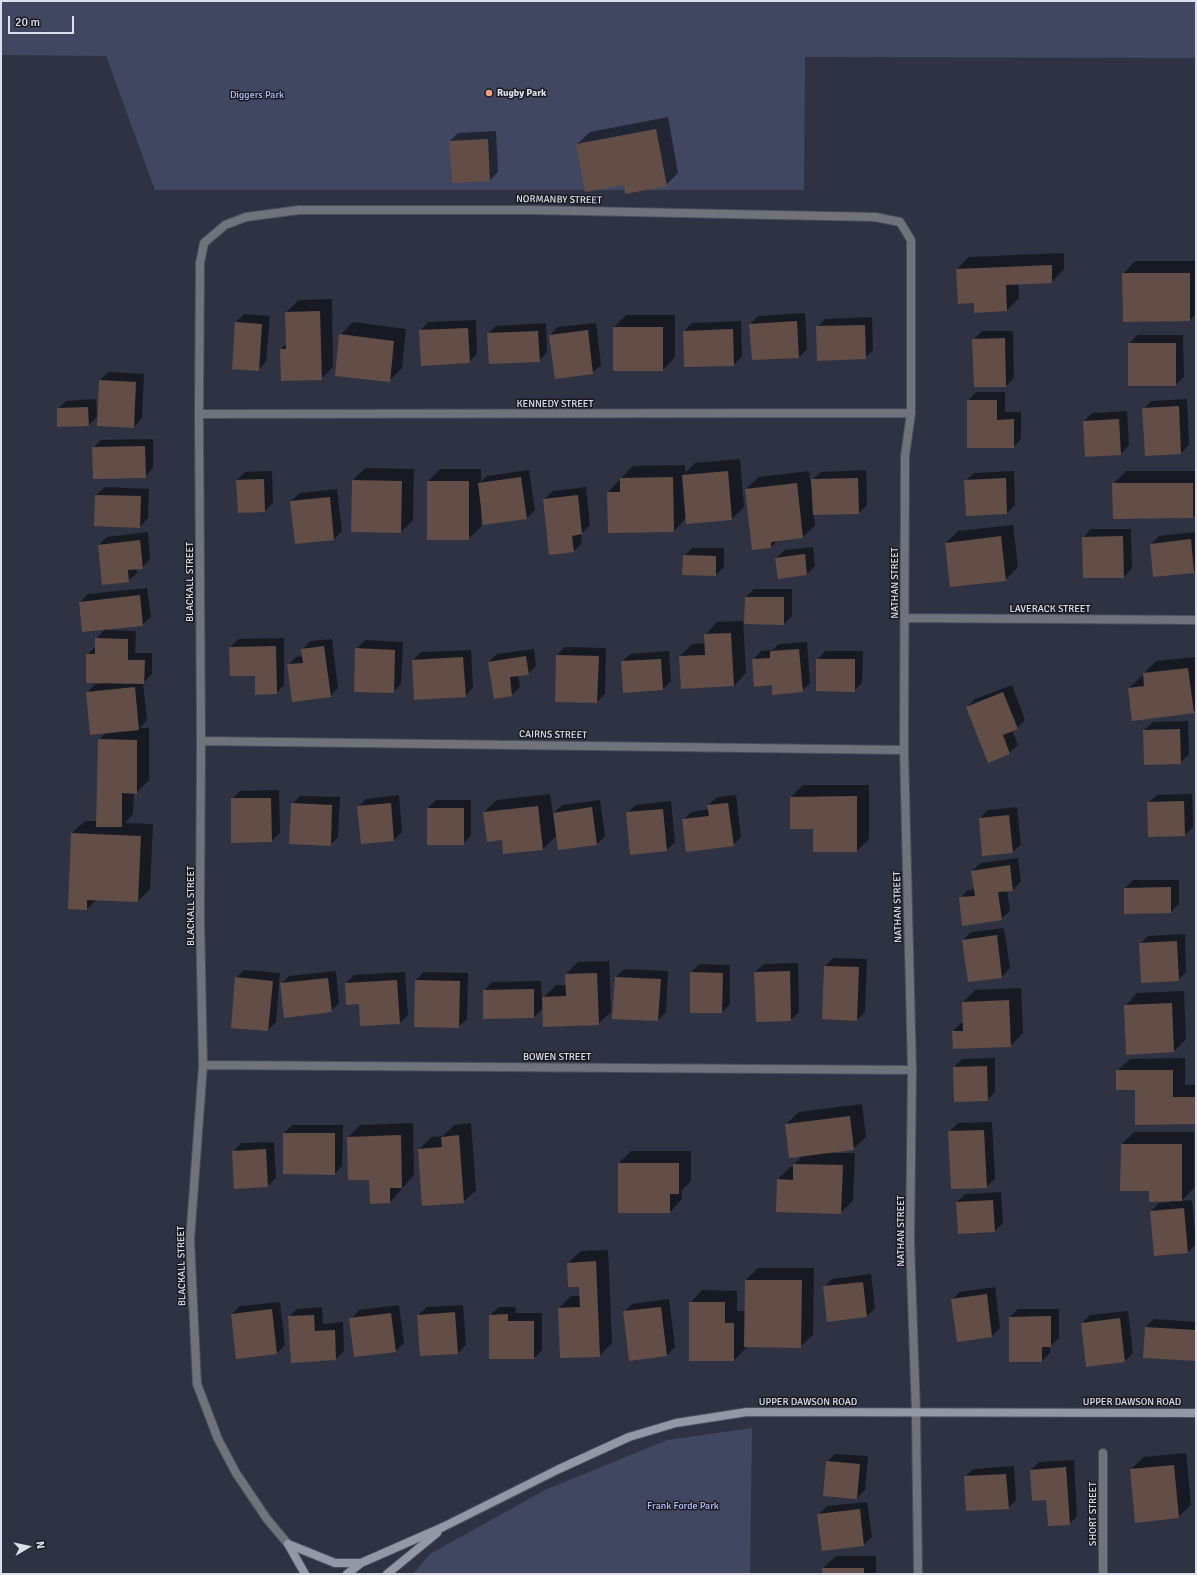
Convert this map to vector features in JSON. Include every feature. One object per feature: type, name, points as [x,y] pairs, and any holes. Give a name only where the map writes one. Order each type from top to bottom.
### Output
[{"type":"street","name":"NORMANBY STREET","points":[[204,243],[225,225],[246,217],[306,210],[532,210],[875,217],[900,222],[911,240]]},
{"type":"street","name":"NATHAN STREET","points":[[911,240],[911,413],[905,456],[904,750],[912,1070],[910,1241],[916,1412],[918,1574]]},
{"type":"street","name":"BLACKALL STREET","points":[[204,243],[200,263],[199,414],[201,740],[200,917],[203,1065],[190,1240],[197,1384],[218,1439],[236,1473],[267,1519],[288,1544]]},
{"type":"street","name":"KENNEDY STREET","points":[[199,414],[911,413]]},
{"type":"street","name":"LAVERACK STREET","points":[[905,618],[1196,620]]},
{"type":"street","name":"CAIRNS STREET","points":[[201,740],[904,750]]},
{"type":"street","name":"BOWEN STREET","points":[[203,1065],[912,1070]]},
{"type":"street","name":"UPPER DAWSON ROAD","points":[[347,1574],[360,1563],[443,1527],[559,1469],[629,1437],[676,1423],[747,1412],[1196,1413]]},
{"type":"street","name":"SHORT STREET","points":[[1103,1453],[1103,1574]]},
{"type":"street","name":"UPPER DAWSON ROAD","points":[[386,1574],[443,1527]]},
{"type":"street","points":[[288,1544],[335,1563],[360,1563]]},
{"type":"street","points":[[288,1544],[305,1574]]},
{"type":"green space","name":"Diggers Park","points":[[1,1],[1196,1],[1196,58],[805,57],[804,190],[155,190],[106,56],[1,55]]},
{"type":"green space","name":"Frank Forde Park","points":[[752,1428],[750,1574],[413,1574],[430,1554],[545,1490],[667,1440]]},
{"type":"building","points":[[656,129],[667,186],[625,194],[624,185],[585,192],[576,144]]},
{"type":"building","points":[[488,139],[490,181],[452,183],[449,141]]},
{"type":"building","points":[[1052,265],[1052,283],[1006,285],[1007,311],[974,313],[974,303],[958,304],[956,269]]},
{"type":"building","points":[[1122,273],[1190,273],[1190,321],[1123,322]]},
{"type":"building","points":[[320,311],[322,380],[281,381],[280,349],[286,349],[285,312]]},
{"type":"building","points":[[797,321],[799,358],[752,360],[749,324]]},
{"type":"building","points":[[235,322],[262,324],[259,371],[232,369]]},
{"type":"building","points":[[865,325],[866,359],[817,361],[816,326]]},
{"type":"building","points":[[613,327],[663,327],[663,371],[613,371]]},
{"type":"building","points":[[468,328],[470,363],[421,366],[419,330]]},
{"type":"building","points":[[733,329],[734,366],[684,367],[683,331]]},
{"type":"building","points":[[588,330],[593,374],[555,379],[549,335]]},
{"type":"building","points":[[538,331],[540,362],[489,364],[487,333]]},
{"type":"building","points":[[339,334],[394,341],[390,382],[335,376]]},
{"type":"building","points":[[1005,338],[1006,387],[974,387],[972,339]]},
{"type":"building","points":[[1128,343],[1176,343],[1176,386],[1128,386]]},
{"type":"building","points":[[99,380],[136,382],[134,428],[97,426]]},
{"type":"building","points":[[967,400],[997,400],[997,420],[1014,419],[1014,448],[967,448]]},
{"type":"building","points":[[1179,406],[1181,454],[1145,456],[1142,408]]},
{"type":"building","points":[[88,407],[89,426],[57,427],[57,408]]},
{"type":"building","points":[[1119,419],[1121,455],[1085,457],[1083,421]]},
{"type":"building","points":[[145,446],[146,478],[93,479],[92,447]]},
{"type":"building","points":[[728,471],[732,520],[686,524],[682,475]]},
{"type":"building","points":[[521,477],[527,519],[483,525],[478,483]]},
{"type":"building","points":[[673,477],[674,532],[608,533],[607,492],[620,492],[620,478]]},
{"type":"building","points":[[858,478],[859,514],[813,515],[811,479]]},
{"type":"building","points":[[1006,478],[1007,514],[966,516],[964,480]]},
{"type":"building","points":[[264,479],[265,512],[238,513],[236,480]]},
{"type":"building","points":[[352,480],[402,481],[401,533],[351,532]]},
{"type":"building","points":[[427,481],[469,481],[469,540],[427,540]]},
{"type":"building","points":[[797,483],[803,538],[771,542],[771,548],[752,550],[745,489]]},
{"type":"building","points":[[1112,483],[1193,483],[1193,518],[1113,519]]},
{"type":"building","points":[[95,495],[141,496],[140,528],[94,526]]},
{"type":"building","points":[[578,495],[582,534],[572,536],[574,552],[549,555],[543,499]]},
{"type":"building","points":[[330,497],[334,540],[295,544],[290,501]]},
{"type":"building","points":[[1001,536],[1006,581],[950,587],[945,543]]},
{"type":"building","points":[[1123,536],[1124,578],[1083,578],[1082,537]]},
{"type":"building","points":[[1191,539],[1194,573],[1153,577],[1150,544]]},
{"type":"building","points":[[140,540],[143,569],[128,570],[129,582],[102,585],[98,545]]},
{"type":"building","points":[[805,554],[807,575],[778,579],[775,558]]},
{"type":"building","points":[[683,555],[716,556],[716,576],[682,575]]},
{"type":"building","points":[[140,595],[143,626],[82,632],[79,602]]},
{"type":"building","points":[[745,597],[784,597],[784,625],[744,624]]},
{"type":"building","points":[[731,633],[734,686],[681,689],[679,656],[705,655],[704,634]]},
{"type":"building","points":[[95,638],[128,639],[128,660],[145,660],[144,684],[86,683],[86,654],[95,654]]},
{"type":"building","points":[[276,646],[277,694],[255,695],[255,676],[230,676],[229,647]]},
{"type":"building","points":[[324,646],[331,697],[292,702],[287,664],[303,663],[301,649]]},
{"type":"building","points":[[355,648],[395,650],[394,693],[354,692]]},
{"type":"building","points":[[799,649],[803,692],[772,695],[772,685],[754,687],[752,659],[770,658],[770,651]]},
{"type":"building","points":[[556,655],[599,656],[597,703],[555,702]]},
{"type":"building","points":[[526,656],[529,675],[510,677],[512,696],[494,699],[488,662]]},
{"type":"building","points":[[463,657],[466,697],[414,700],[412,660]]},
{"type":"building","points":[[661,659],[663,690],[623,693],[621,661]]},
{"type":"building","points":[[816,659],[855,659],[855,692],[816,691]]},
{"type":"building","points":[[1188,668],[1194,713],[1132,721],[1128,688],[1144,686],[1143,673]]},
{"type":"building","points":[[135,687],[139,730],[90,735],[86,692]]},
{"type":"building","points":[[1003,692],[1018,729],[1003,735],[1010,754],[988,763],[966,707]]},
{"type":"building","points":[[1180,729],[1181,764],[1144,765],[1143,730]]},
{"type":"building","points":[[98,739],[137,740],[137,794],[122,793],[122,827],[96,827]]},
{"type":"building","points":[[857,796],[857,852],[813,852],[813,829],[790,829],[790,797]]},
{"type":"building","points":[[231,798],[271,798],[272,842],[231,843]]},
{"type":"building","points":[[1184,801],[1185,836],[1148,837],[1147,802]]},
{"type":"building","points":[[291,803],[332,805],[331,846],[289,844]]},
{"type":"building","points":[[391,803],[394,841],[361,844],[357,806]]},
{"type":"building","points":[[728,803],[734,846],[686,852],[682,819],[709,816],[707,805]]},
{"type":"building","points":[[538,806],[543,850],[503,854],[502,840],[487,842],[483,812]]},
{"type":"building","points":[[592,807],[597,845],[558,850],[553,813]]},
{"type":"building","points":[[427,808],[464,808],[464,845],[427,845]]},
{"type":"building","points":[[663,809],[667,851],[630,855],[626,812]]},
{"type":"building","points":[[1009,815],[1013,853],[982,856],[979,818]]},
{"type":"building","points":[[71,833],[141,836],[138,902],[87,900],[87,910],[68,909]]},
{"type":"building","points":[[1010,865],[1013,891],[998,892],[1002,920],[962,926],[959,897],[975,896],[971,871]]},
{"type":"building","points":[[1171,887],[1171,913],[1124,914],[1124,888]]},
{"type":"building","points":[[997,935],[1002,978],[968,982],[962,940]]},
{"type":"building","points":[[1177,941],[1179,981],[1141,983],[1139,943]]},
{"type":"building","points":[[824,966],[859,967],[857,1021],[822,1019]]},
{"type":"building","points":[[790,971],[791,1021],[756,1022],[754,972]]},
{"type":"building","points":[[690,972],[723,973],[722,1013],[690,1013]]},
{"type":"building","points":[[597,973],[599,1025],[543,1027],[542,997],[566,996],[565,974]]},
{"type":"building","points":[[235,977],[273,981],[268,1031],[231,1028]]},
{"type":"building","points":[[615,977],[661,979],[658,1021],[612,1019]]},
{"type":"building","points":[[328,978],[332,1012],[284,1018],[280,983]]},
{"type":"building","points":[[397,980],[400,1024],[360,1026],[359,1004],[346,1005],[345,983]]},
{"type":"building","points":[[415,980],[460,981],[459,1028],[414,1027]]},
{"type":"building","points":[[534,989],[534,1018],[483,1019],[483,990]]},
{"type":"building","points":[[1009,1000],[1011,1047],[953,1049],[952,1031],[963,1031],[962,1002]]},
{"type":"building","points":[[1172,1003],[1174,1052],[1126,1055],[1124,1005]]},
{"type":"building","points":[[987,1066],[988,1101],[954,1102],[953,1067]]},
{"type":"building","points":[[1116,1070],[1173,1070],[1173,1097],[1196,1097],[1196,1124],[1135,1125],[1135,1090],[1116,1090]]},
{"type":"building","points":[[850,1116],[854,1150],[789,1158],[785,1124]]},
{"type":"building","points":[[984,1130],[987,1188],[951,1189],[948,1131]]},
{"type":"building","points":[[283,1133],[335,1133],[335,1175],[283,1174]]},
{"type":"building","points":[[401,1135],[402,1188],[390,1188],[390,1203],[370,1204],[369,1180],[348,1180],[347,1137]]},
{"type":"building","points":[[459,1135],[464,1203],[422,1206],[418,1149],[442,1147],[441,1137]]},
{"type":"building","points":[[1121,1144],[1182,1144],[1182,1201],[1149,1202],[1149,1191],[1120,1191]]},
{"type":"building","points":[[266,1149],[268,1187],[234,1189],[232,1151]]},
{"type":"building","points":[[618,1163],[679,1163],[679,1194],[670,1194],[670,1213],[618,1213]]},
{"type":"building","points":[[793,1164],[843,1165],[841,1214],[776,1212],[777,1179],[793,1180]]},
{"type":"building","points":[[993,1200],[995,1232],[958,1234],[956,1202]]},
{"type":"building","points":[[1184,1208],[1188,1253],[1154,1256],[1150,1211]]},
{"type":"building","points":[[596,1261],[600,1357],[560,1358],[558,1308],[580,1307],[579,1287],[568,1287],[567,1263]]},
{"type":"building","points":[[745,1280],[802,1280],[801,1348],[744,1347]]},
{"type":"building","points":[[863,1282],[867,1317],[827,1322],[823,1286]]},
{"type":"building","points":[[987,1294],[992,1337],[957,1342],[951,1299]]},
{"type":"building","points":[[689,1302],[725,1302],[725,1323],[734,1323],[734,1361],[689,1361]]},
{"type":"building","points":[[661,1307],[667,1356],[629,1361],[623,1311]]},
{"type":"building","points":[[272,1309],[277,1354],[236,1359],[231,1314]]},
{"type":"building","points":[[455,1312],[458,1354],[420,1356],[417,1315]]},
{"type":"building","points":[[391,1313],[396,1352],[354,1357],[349,1318]]},
{"type":"building","points":[[508,1314],[508,1321],[534,1321],[534,1359],[489,1359],[489,1315]]},
{"type":"building","points":[[314,1315],[315,1331],[335,1330],[336,1360],[291,1363],[288,1316]]},
{"type":"building","points":[[1051,1316],[1051,1347],[1042,1347],[1042,1362],[1009,1362],[1009,1317]]},
{"type":"building","points":[[1120,1318],[1125,1362],[1086,1367],[1081,1323]]},
{"type":"building","points":[[1145,1327],[1196,1330],[1196,1361],[1143,1358]]},
{"type":"building","points":[[826,1461],[860,1464],[857,1499],[823,1496]]},
{"type":"building","points":[[1174,1465],[1179,1518],[1135,1523],[1130,1469]]},
{"type":"building","points":[[1066,1467],[1070,1525],[1048,1526],[1046,1500],[1032,1501],[1030,1470]]},
{"type":"building","points":[[1006,1474],[1009,1509],[966,1511],[964,1476]]},
{"type":"building","points":[[860,1509],[864,1546],[822,1551],[817,1514]]},
{"type":"building","points":[[822,1568],[864,1568],[864,1574],[822,1574]]},
{"type":"place","name":"Rugby Park","points":[[489,93]]}]
